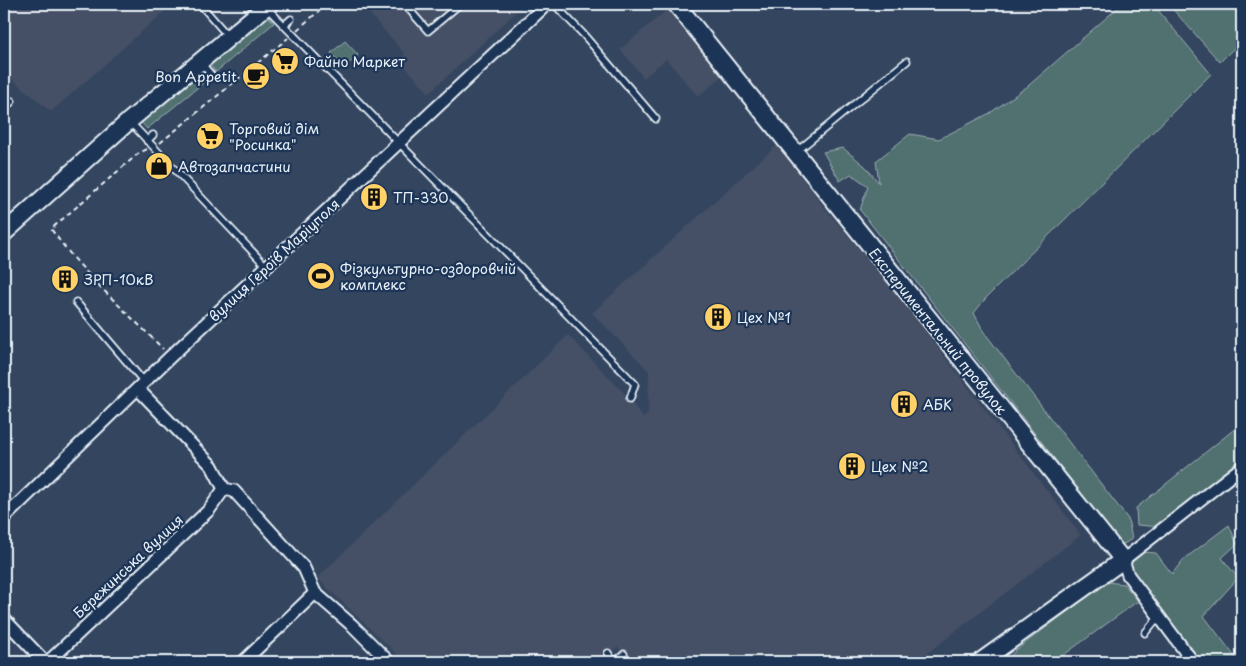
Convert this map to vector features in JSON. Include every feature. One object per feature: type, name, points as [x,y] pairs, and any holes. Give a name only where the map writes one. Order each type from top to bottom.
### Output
[{"type":"street","name":"вулиця Героїв Маріуполя","points":[[4,518],[170,357],[547,4]]},
{"type":"street","name":"Експериментальний провулок","points":[[676,4],[799,163],[1123,560],[1128,575],[1193,662]]},
{"type":"street","points":[[4,233],[129,121],[268,5]]},
{"type":"street","points":[[141,385],[212,466],[224,489],[234,491],[304,568],[315,593],[353,626],[386,661]]},
{"type":"street","points":[[980,662],[1123,560],[1242,467]]},
{"type":"street","name":"Бережинська вулиця","points":[[47,662],[208,510],[224,489]]},
{"type":"street","points":[[242,662],[315,593]]},
{"type":"street","points":[[4,619],[47,662]]},
{"type":"lane","points":[[200,4],[229,37]]},
{"type":"lane","points":[[407,5],[428,30],[460,4]]},
{"type":"lane","points":[[554,4],[583,34],[656,119]]},
{"type":"lane","points":[[268,5],[284,25],[635,384],[630,400]]},
{"type":"lane","points":[[284,25],[291,20]]},
{"type":"lane","points":[[200,61],[213,76]]},
{"type":"lane","points":[[799,163],[907,61]]},
{"type":"lane","points":[[4,109],[12,101]]},
{"type":"lane","points":[[129,121],[267,267]]},
{"type":"lane","points":[[146,141],[153,135]]},
{"type":"lane","points":[[76,302],[141,385]]},
{"type":"lane","points":[[1145,633],[1158,616]]},
{"type":"lane","points":[[608,653],[615,662],[624,654]]},
{"type":"path","points":[[170,357],[99,285],[51,229],[139,153],[164,141],[327,4]]},
{"type":"shaded area","points":[[4,4],[173,4],[51,112],[11,78],[4,83]]},
{"type":"shaded area","points":[[361,4],[525,4],[429,93],[399,60],[405,54]]},
{"type":"shaded area","points":[[673,5],[728,71],[698,97],[666,59],[644,78],[620,49]]},
{"type":"shaded area","points":[[777,145],[824,207],[893,289],[1081,535],[916,662],[629,662],[631,661],[618,647],[605,656],[601,662],[405,662],[317,578],[568,335],[630,399],[643,418],[648,414],[649,371],[592,313]]},
{"type":"green space","points":[[1122,4],[1153,4],[1211,74],[986,298],[974,313],[984,332],[1128,519],[1132,539],[1122,545],[860,210],[868,186],[851,174],[840,181],[823,152],[843,148],[865,166],[879,183],[876,161],[910,134],[939,139],[990,113],[1028,86]]},
{"type":"green space","points":[[1168,4],[1242,4],[1242,40],[1220,62]]},
{"type":"green space","points":[[268,16],[274,23],[216,72],[210,65]]},
{"type":"green space","points":[[345,41],[358,55],[344,68],[331,53]]},
{"type":"green space","points":[[202,72],[208,79],[147,129],[141,122]]},
{"type":"green space","points":[[1242,423],[1242,463],[1162,527],[1137,525],[1136,508]]},
{"type":"green space","points":[[1229,525],[1237,544],[1222,558],[1238,578],[1204,616],[1239,662],[1197,662],[1134,576],[1131,562],[1142,552],[1156,553],[1172,574],[1183,560]]},
{"type":"green space","points":[[1107,582],[1124,584],[1138,601],[1054,662],[1005,662],[1016,650]]},
{"type":"place","name":"Файно Маркет","points":[[285,61]]},
{"type":"place","name":"Bon Appetit","points":[[256,76]]},
{"type":"place","name":"Торговий дім \"Росинка\"","points":[[210,136]]},
{"type":"place","name":"Автозапчастини","points":[[159,166]]},
{"type":"place","name":"ТП-330","points":[[374,197]]},
{"type":"place","name":"Фізкультурно-оздоровчій комплекс","points":[[321,276]]},
{"type":"place","name":"ЗРП-10кВ","points":[[65,279]]},
{"type":"place","name":"Цех №1","points":[[718,317]]},
{"type":"place","name":"АБК","points":[[904,404]]},
{"type":"place","name":"Цех №2","points":[[852,466]]}]
